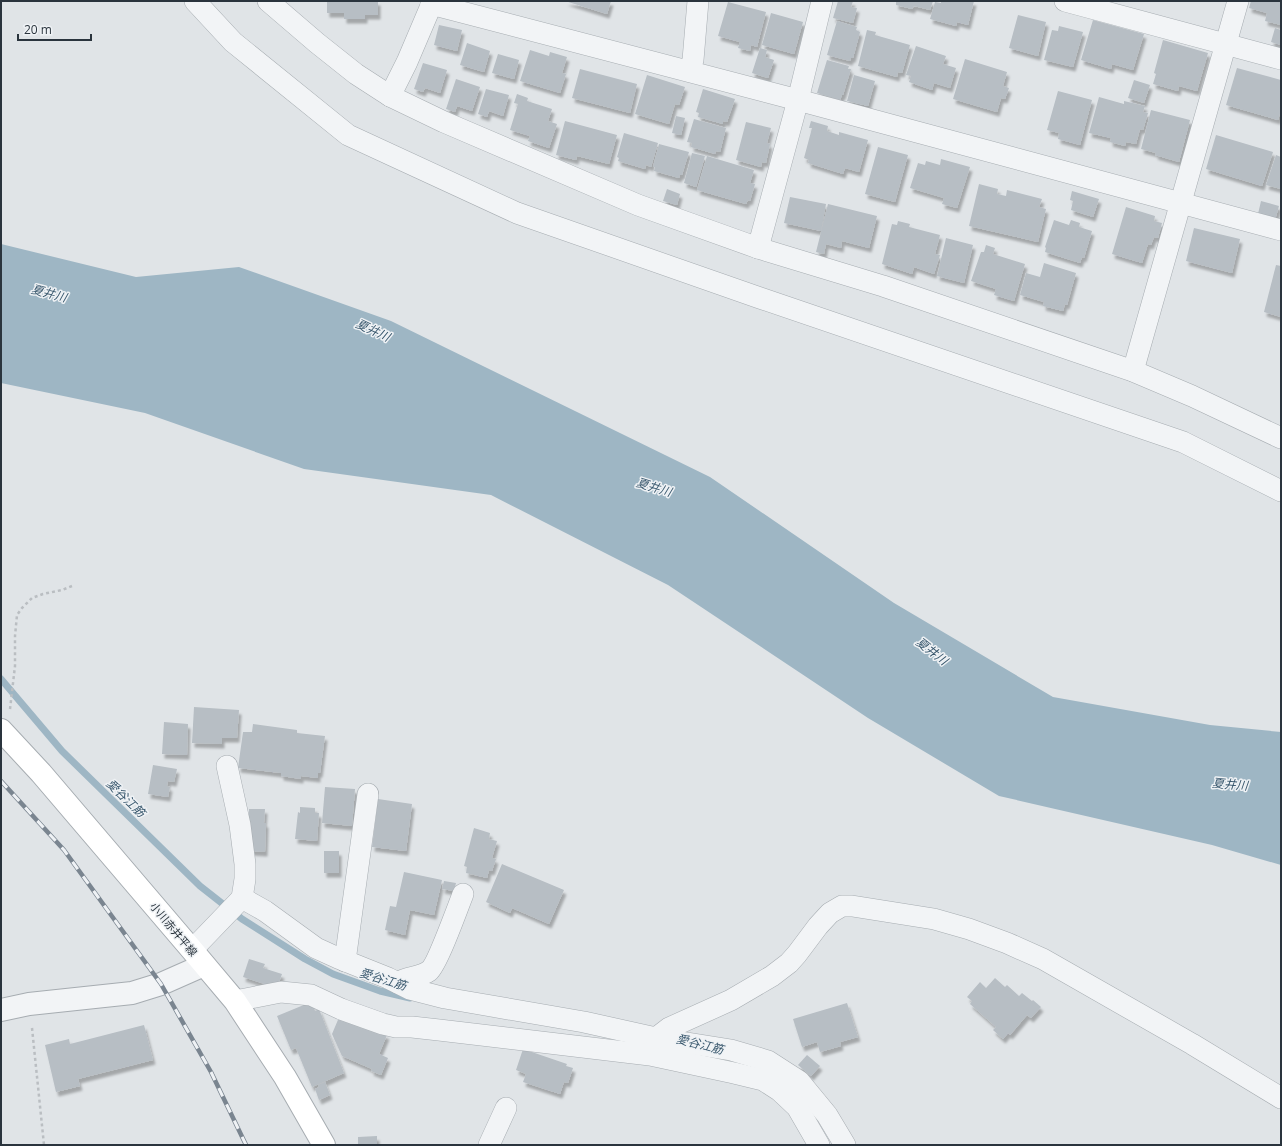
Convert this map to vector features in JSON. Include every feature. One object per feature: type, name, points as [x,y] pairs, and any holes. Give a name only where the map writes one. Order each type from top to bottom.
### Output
[{"type":"main road","name":"小川赤井平線","points":[[6,721],[41,774],[235,1001],[284,1077],[324,1145]]},
{"type":"street","points":[[195,1],[233,42],[348,134],[517,213],[753,296],[1183,442],[1281,491]]},
{"type":"street","points":[[268,1],[356,74],[390,96],[444,122],[638,205],[758,248],[882,286],[1133,371],[1192,396],[1281,438]]},
{"type":"street","points":[[689,72],[693,60],[698,1]]},
{"type":"street","points":[[758,248],[798,100],[822,1]]},
{"type":"street","points":[[1065,1],[1281,59]]},
{"type":"street","points":[[1133,371],[1238,1]]},
{"type":"street","points":[[390,96],[407,62],[432,3],[1281,230]]},
{"type":"street","points":[[1,1010],[29,1004],[132,994],[161,984],[198,958],[242,898],[245,879],[245,864],[240,825],[227,766]]},
{"type":"street","points":[[346,961],[368,794]]},
{"type":"street","points":[[398,983],[403,979],[419,976],[432,968],[463,894]]},
{"type":"street","points":[[242,898],[265,911],[316,948],[410,989],[445,998],[584,1022],[656,1038],[731,1050],[768,1061],[799,1081],[827,1115],[845,1145]]},
{"type":"street","points":[[656,1038],[669,1028],[731,1000],[772,976],[789,963],[830,913],[842,906],[852,906],[947,922],[992,937],[1043,959],[1192,1044],[1281,1098]]},
{"type":"street","points":[[235,1001],[281,992],[311,995],[341,1009],[396,1027],[446,1030],[650,1055],[763,1080],[788,1098],[797,1107],[819,1145]]},
{"type":"street","points":[[488,1145],[506,1108]]},
{"type":"path","points":[[6,721],[15,666],[17,615],[32,598],[72,586]]},
{"type":"path","points":[[29,1004],[44,1145]]},
{"type":"water","name":"夏井川","points":[[1,244],[136,277],[239,267],[391,321],[710,477],[894,603],[1053,697],[1210,725],[1281,732],[1281,865],[1212,845],[999,796],[868,718],[668,585],[491,495],[304,469],[145,413],[1,383]]},
{"type":"building","points":[[327,1],[378,1],[378,15],[365,15],[365,19],[344,19],[344,13],[327,13]]},
{"type":"building","points":[[565,1],[611,1],[607,14]]},
{"type":"building","points":[[838,1],[853,1],[851,7],[857,8],[853,23],[833,18]]},
{"type":"building","points":[[896,1],[933,1],[930,10],[914,6],[912,9],[896,5]]},
{"type":"building","points":[[941,1],[974,1],[968,25],[957,22],[956,26],[930,19],[935,2],[941,3]]},
{"type":"building","points":[[1251,1],[1281,1],[1281,25],[1265,21],[1267,13],[1249,8]]},
{"type":"building","points":[[728,2],[766,12],[757,47],[751,45],[750,51],[738,48],[740,42],[718,36]]},
{"type":"building","points":[[771,13],[803,22],[794,54],[762,45]]},
{"type":"building","points":[[1018,15],[1046,22],[1038,56],[1009,48]]},
{"type":"building","points":[[1093,20],[1144,34],[1133,70],[1112,64],[1111,69],[1081,60]]},
{"type":"building","points":[[837,21],[857,27],[856,30],[860,32],[853,58],[851,58],[850,61],[827,55]]},
{"type":"building","points":[[439,25],[462,30],[457,51],[434,45]]},
{"type":"building","points":[[1059,26],[1083,32],[1073,67],[1044,60],[1052,30],[1058,31]]},
{"type":"building","points":[[1275,28],[1281,30],[1281,45],[1271,42]]},
{"type":"building","points":[[867,30],[876,32],[875,35],[910,45],[902,73],[898,72],[897,77],[858,66]]},
{"type":"building","points":[[1163,40],[1208,53],[1197,91],[1179,86],[1178,91],[1153,84],[1156,74],[1154,73]]},
{"type":"building","points":[[467,43],[490,51],[484,72],[460,65]]},
{"type":"building","points":[[916,46],[946,56],[943,64],[956,68],[950,88],[934,83],[932,90],[909,82],[911,76],[906,75]]},
{"type":"building","points":[[760,48],[767,50],[765,57],[774,60],[768,78],[752,73]]},
{"type":"building","points":[[530,50],[549,56],[550,52],[567,57],[562,73],[566,74],[560,93],[520,81]]},
{"type":"building","points":[[498,54],[519,60],[514,79],[492,73]]},
{"type":"building","points":[[965,59],[1007,72],[1003,86],[1009,88],[1005,99],[1001,98],[997,112],[953,99]]},
{"type":"building","points":[[827,60],[849,66],[848,69],[851,69],[840,100],[817,93]]},
{"type":"building","points":[[423,63],[447,70],[440,93],[425,88],[423,92],[414,89]]},
{"type":"building","points":[[1237,68],[1281,80],[1281,110],[1278,120],[1226,105]]},
{"type":"building","points":[[580,69],[637,84],[630,113],[572,98]]},
{"type":"building","points":[[647,75],[685,87],[679,105],[675,104],[669,124],[635,114]]},
{"type":"building","points":[[854,75],[875,81],[868,106],[847,101]]},
{"type":"building","points":[[456,79],[480,87],[472,111],[457,106],[455,112],[446,109]]},
{"type":"building","points":[[1134,80],[1150,85],[1144,103],[1128,98]]},
{"type":"building","points":[[486,89],[509,95],[503,116],[489,111],[487,117],[478,114]]},
{"type":"building","points":[[703,89],[735,99],[727,122],[723,121],[723,124],[698,117],[699,113],[696,112]]},
{"type":"building","points":[[1058,91],[1092,100],[1080,145],[1058,139],[1059,133],[1047,130]]},
{"type":"building","points":[[517,94],[528,98],[527,101],[552,109],[548,121],[557,124],[549,148],[528,141],[530,136],[510,130],[518,104],[514,103]]},
{"type":"building","points":[[1099,97],[1124,104],[1124,101],[1145,106],[1143,112],[1148,113],[1143,130],[1140,129],[1136,144],[1126,142],[1125,146],[1110,142],[1111,138],[1089,133]]},
{"type":"building","points":[[1151,110],[1190,120],[1179,162],[1141,149]]},
{"type":"building","points":[[676,116],[685,118],[681,135],[672,133]]},
{"type":"building","points":[[694,119],[726,128],[720,152],[716,151],[715,154],[691,147],[692,143],[687,142]]},
{"type":"building","points":[[565,121],[617,135],[609,164],[577,156],[576,160],[556,155]]},
{"type":"building","points":[[811,121],[828,126],[827,131],[839,135],[839,132],[868,140],[859,172],[845,168],[843,174],[808,163],[809,160],[804,158],[812,128],[809,128]]},
{"type":"building","points":[[746,122],[771,128],[767,143],[770,144],[766,163],[762,162],[761,167],[736,160]]},
{"type":"building","points":[[624,133],[658,143],[651,167],[646,165],[645,169],[618,161],[619,158],[617,157]]},
{"type":"building","points":[[1216,135],[1273,152],[1262,186],[1206,169]]},
{"type":"building","points":[[659,144],[689,152],[682,175],[680,175],[679,178],[654,171],[655,167],[653,167]]},
{"type":"building","points":[[878,147],[908,155],[895,202],[865,194]]},
{"type":"building","points":[[692,153],[705,156],[696,187],[684,183]]},
{"type":"building","points":[[1276,155],[1281,157],[1281,189],[1266,185]]},
{"type":"building","points":[[707,156],[754,170],[750,183],[755,184],[750,201],[748,200],[746,204],[697,190]]},
{"type":"building","points":[[941,159],[970,167],[957,208],[942,204],[944,198],[910,188],[918,163],[925,165],[926,161],[940,165]]},
{"type":"building","points":[[979,184],[998,189],[997,194],[1006,196],[1007,190],[1042,199],[1039,207],[1046,209],[1038,242],[969,226]]},
{"type":"building","points":[[667,189],[680,194],[677,205],[663,201]]},
{"type":"building","points":[[1072,191],[1099,199],[1093,217],[1071,210],[1073,201],[1070,200]]},
{"type":"building","points":[[790,197],[826,204],[821,231],[784,223]]},
{"type":"building","points":[[1261,201],[1279,206],[1275,220],[1258,214]]},
{"type":"building","points":[[828,204],[877,216],[869,248],[842,241],[841,248],[826,244],[824,254],[816,252]]},
{"type":"building","points":[[1126,207],[1155,216],[1154,221],[1162,223],[1158,238],[1154,237],[1151,245],[1148,244],[1142,263],[1112,254]]},
{"type":"building","points":[[1054,220],[1069,225],[1071,220],[1080,223],[1079,227],[1092,231],[1084,258],[1082,257],[1080,263],[1045,252],[1045,247]]},
{"type":"building","points":[[898,221],[910,224],[909,227],[940,235],[935,254],[940,255],[934,274],[914,267],[912,274],[882,264],[892,224],[897,225]]},
{"type":"building","points":[[1194,228],[1240,239],[1232,273],[1186,261]]},
{"type":"building","points":[[946,238],[973,245],[964,283],[937,276]]},
{"type":"building","points":[[986,245],[995,248],[993,254],[1025,264],[1014,301],[994,295],[996,289],[971,281],[981,252],[984,252]]},
{"type":"building","points":[[1044,263],[1076,273],[1067,305],[1065,304],[1063,311],[1043,306],[1044,302],[1020,295],[1026,273],[1040,277]]},
{"type":"building","points":[[1276,265],[1281,266],[1281,317],[1264,312]]},
{"type":"building","points":[[194,707],[239,710],[237,738],[222,738],[222,744],[192,743]]},
{"type":"building","points":[[164,722],[188,724],[187,755],[162,754]]},
{"type":"building","points":[[253,724],[297,730],[297,733],[325,736],[318,778],[301,776],[301,779],[281,776],[281,773],[238,768],[243,732],[252,732]]},
{"type":"building","points":[[153,765],[177,769],[174,782],[168,781],[167,786],[170,787],[168,797],[148,794]]},
{"type":"building","points":[[325,787],[355,789],[352,826],[322,823]]},
{"type":"building","points":[[378,799],[412,804],[406,851],[372,847]]},
{"type":"building","points":[[300,807],[315,808],[315,813],[319,813],[317,841],[295,839],[298,812],[300,813]]},
{"type":"building","points":[[249,809],[265,809],[265,852],[250,851],[251,824],[249,823]]},
{"type":"building","points":[[474,828],[490,833],[489,839],[497,841],[492,858],[496,859],[492,871],[489,870],[487,878],[466,873],[467,867],[464,866]]},
{"type":"building","points":[[324,851],[339,851],[339,873],[324,873]]},
{"type":"building","points":[[502,864],[564,890],[549,924],[512,908],[510,913],[486,902]]},
{"type":"building","points":[[404,872],[442,880],[434,915],[410,910],[405,935],[385,930],[390,906],[396,907]]},
{"type":"building","points":[[444,881],[456,883],[454,891],[442,889]]},
{"type":"building","points":[[249,959],[265,964],[263,968],[282,974],[277,988],[243,977]]},
{"type":"building","points":[[995,978],[1005,987],[1007,985],[1019,996],[1022,993],[1041,1007],[1031,1018],[1027,1015],[1010,1035],[1008,1033],[1003,1039],[993,1030],[996,1027],[970,1004],[972,1001],[967,997],[980,982],[986,988]]},
{"type":"building","points":[[311,1002],[315,1011],[319,1009],[344,1073],[312,1087],[296,1048],[291,1050],[277,1016]]},
{"type":"building","points":[[847,1003],[858,1037],[840,1042],[841,1046],[820,1052],[817,1042],[802,1047],[793,1019]]},
{"type":"building","points":[[340,1015],[387,1035],[379,1054],[388,1058],[381,1075],[371,1071],[372,1069],[342,1056],[332,1034]]},
{"type":"building","points":[[144,1025],[153,1060],[78,1079],[80,1086],[56,1092],[45,1045],[69,1039],[70,1044]]},
{"type":"building","points":[[523,1049],[567,1064],[566,1066],[573,1068],[568,1083],[564,1082],[560,1094],[523,1082],[526,1074],[516,1070]]},
{"type":"building","points":[[807,1055],[820,1066],[811,1076],[798,1065]]},
{"type":"building","points":[[325,1082],[330,1095],[319,1100],[315,1089],[319,1087],[318,1085]]},
{"type":"building","points":[[377,1136],[377,1145],[358,1145],[358,1137]]},
{"type":"waterway","name":"愛谷江筋","points":[[1,679],[62,751],[200,886],[242,919],[305,959],[333,974],[380,991],[410,998]]},
{"type":"railway","points":[[1,781],[64,850],[161,984],[211,1072],[246,1145]]}]
